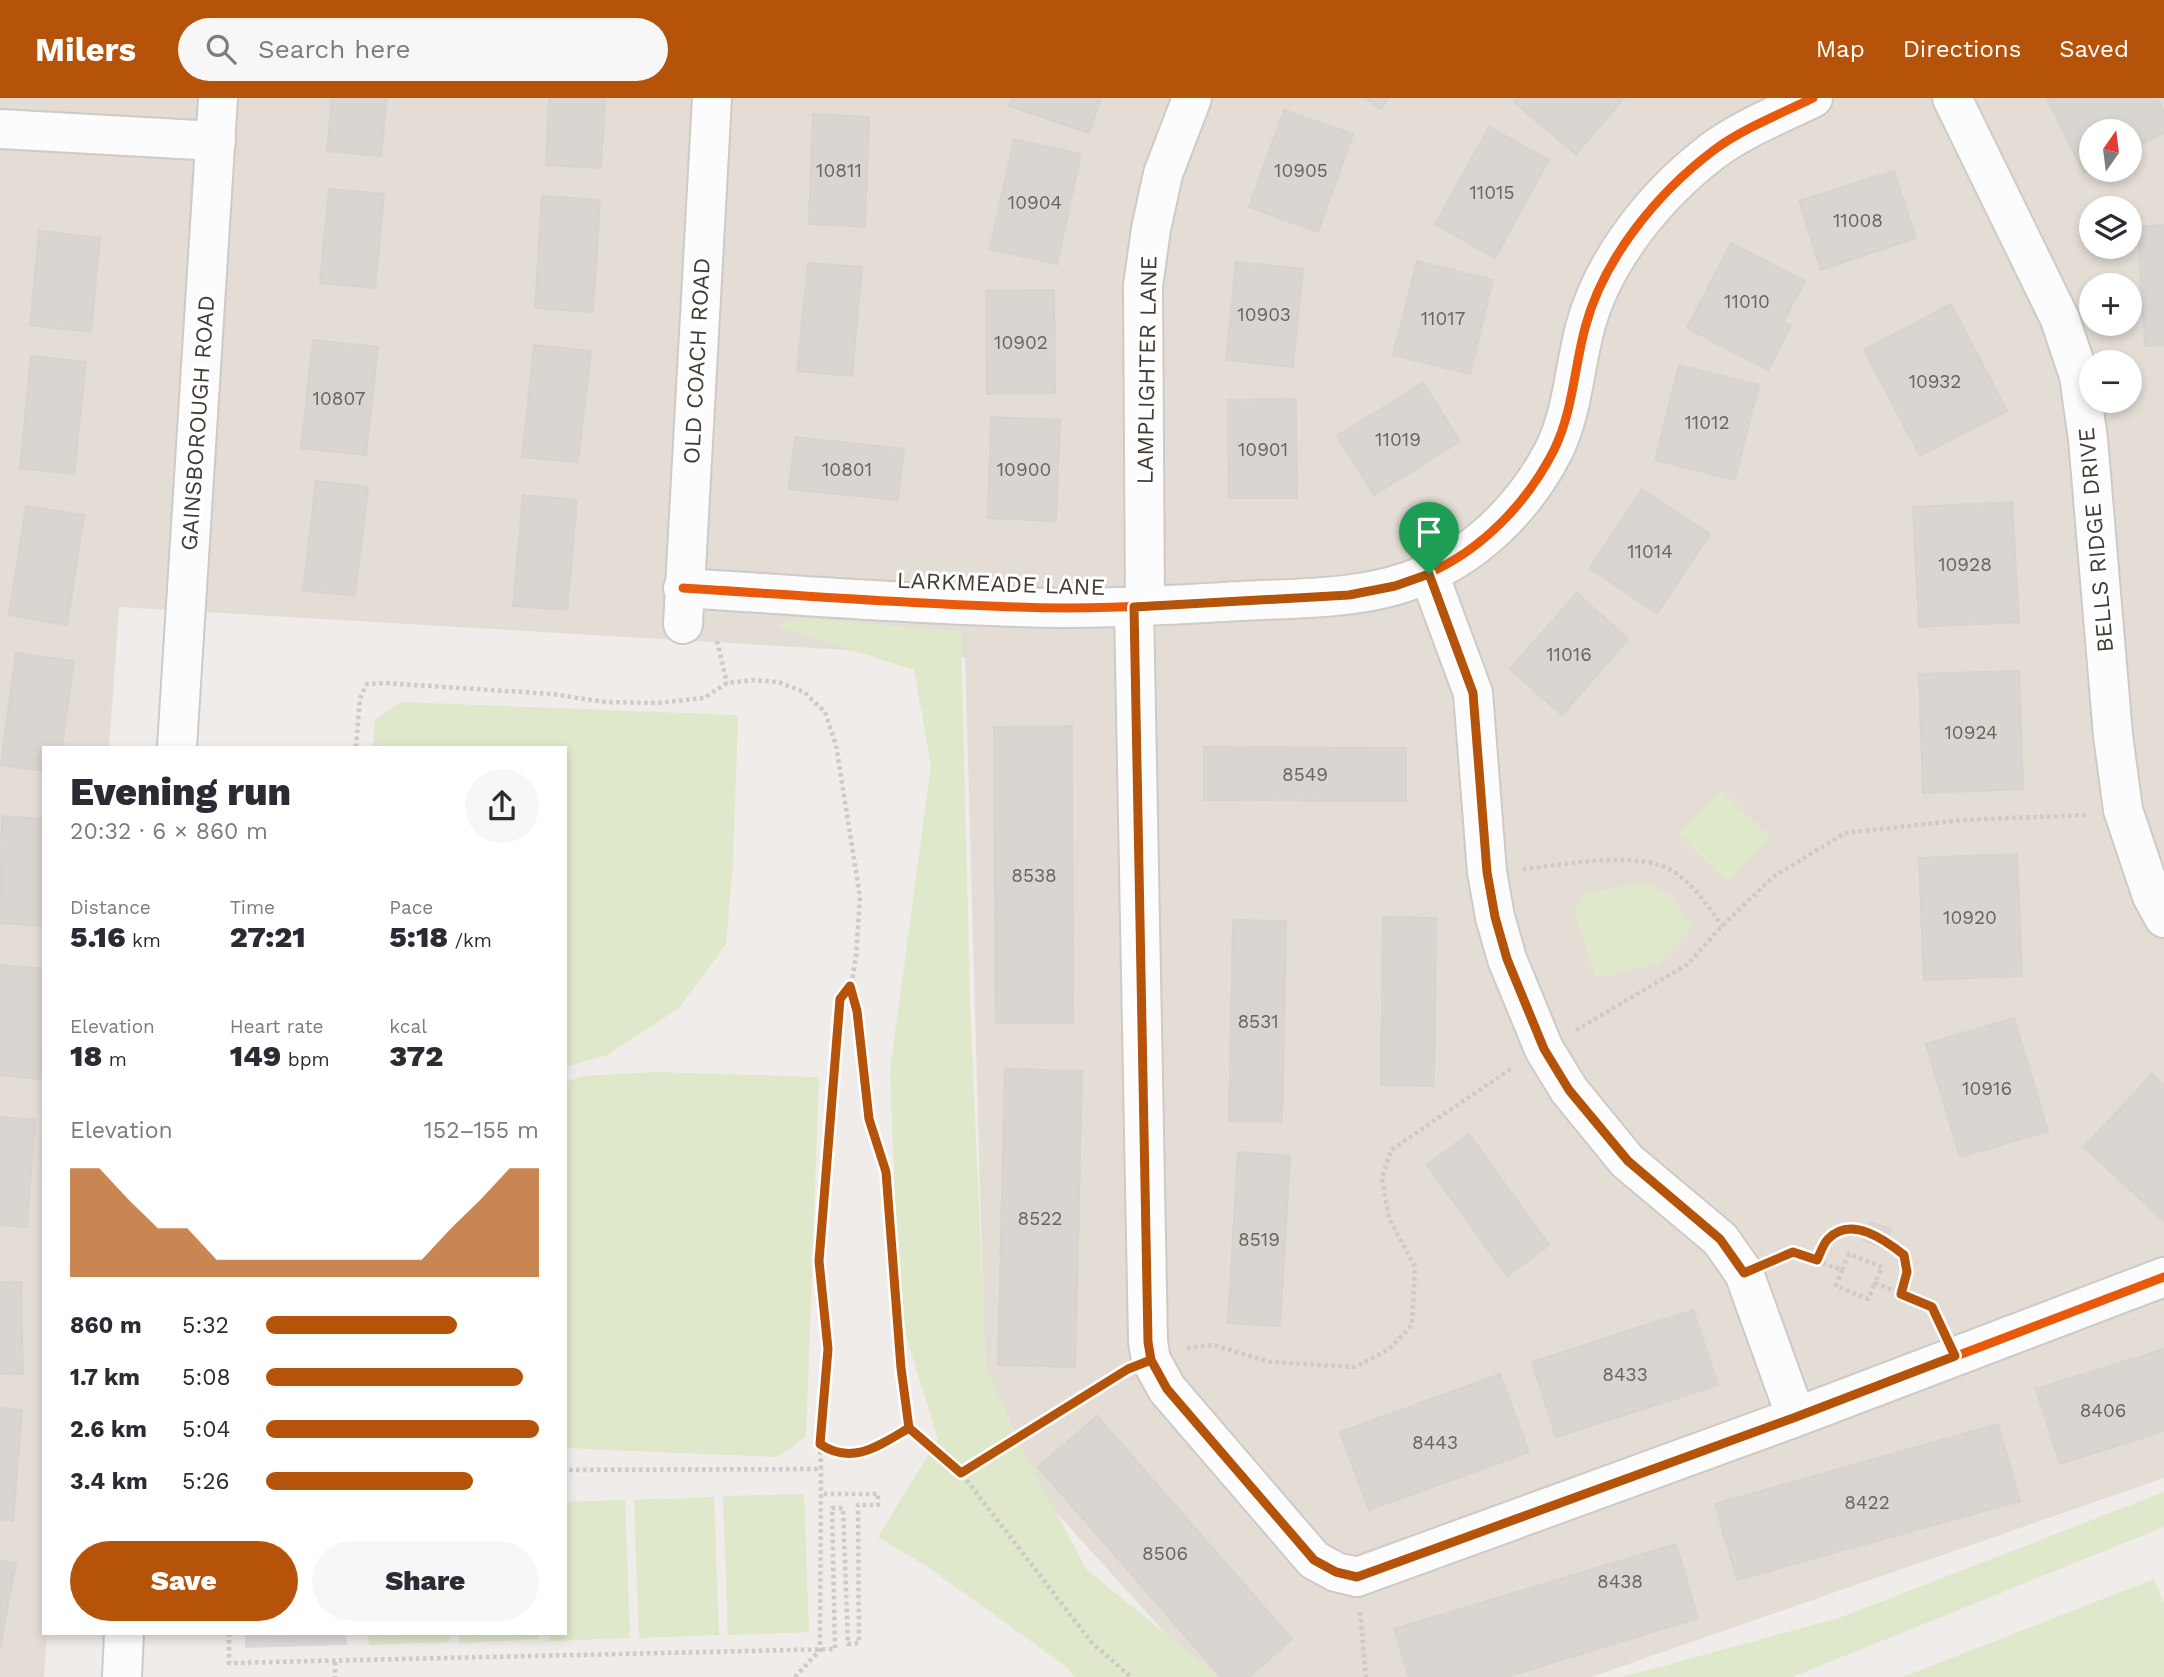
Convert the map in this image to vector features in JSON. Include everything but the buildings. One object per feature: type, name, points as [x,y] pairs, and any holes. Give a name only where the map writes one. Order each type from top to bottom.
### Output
[{"type":"street","name":"GAINSBOROUGH ROAD","points":[[177,746],[218,98]]},
{"type":"street","name":"OLD COACH ROAD","points":[[683,606],[712,98]]},
{"type":"street","name":"LAMPLIGHTER LANE","points":[[1151,1360],[1148,1342],[1140,607],[1143,286],[1151,229],[1163,174],[1192,98]]},
{"type":"street","name":"LARKMEADE LANE","points":[[683,606],[1140,607],[1349,595],[1395,586],[1429,574],[1476,546],[1518,505],[1536,481],[1567,419],[1585,326],[1599,290],[1620,253],[1648,214],[1679,179],[1717,148],[1762,122],[1813,98]]},
{"type":"street","name":"BELLS RIDGE DRIVE","points":[[1952,98],[2060,319],[2078,376],[2088,439],[2113,735],[2123,810],[2152,896],[2164,918]]},
{"type":"street","points":[[0,128],[216,141]]},
{"type":"street","points":[[1429,574],[1473,693],[1487,872],[1495,917],[1507,959],[1544,1049],[1569,1090],[1628,1161],[1720,1239],[1744,1273],[1796,1417]]},
{"type":"street","points":[[1151,1360],[1167,1389],[1314,1560],[1336,1572],[1357,1577],[1796,1417],[2164,1277]]},
{"type":"street","points":[[122,1677],[124,1635]]},
{"type":"path","points":[[355,746],[359,698],[367,684],[385,682],[552,694],[605,702],[658,703],[704,698],[727,683],[754,680],[778,682],[804,692],[825,712],[839,761],[860,897],[856,956],[850,986],[840,999],[819,1261],[828,1349],[820,1444],[820,1650],[794,1677]]},
{"type":"path","points":[[961,1473],[1128,1369],[1171,1350],[1213,1345],[1270,1362],[1355,1367],[1388,1350],[1412,1325],[1415,1267],[1389,1218],[1382,1178],[1391,1150],[1497,1077],[1688,964],[1722,926],[1773,877],[1845,833],[1962,820],[2086,815]]},
{"type":"path","points":[[1487,872],[1641,860],[1675,872],[1704,900],[1722,926]]},
{"type":"path","points":[[850,986],[857,1011],[869,1119],[886,1172],[901,1368],[909,1428],[961,1473],[1092,1643],[1131,1677]]},
{"type":"path","points":[[1817,1260],[1828,1239],[1842,1231],[1867,1231],[1904,1255],[1907,1272],[1901,1294]]},
{"type":"path","points":[[1744,1273],[1793,1252],[1842,1270]]},
{"type":"path","points":[[1849,1254],[1882,1267],[1868,1299],[1836,1286],[1842,1270],[1849,1254]]},
{"type":"path","points":[[1875,1283],[1932,1307],[1955,1356]]},
{"type":"path","points":[[820,1444],[832,1452],[867,1452],[909,1428]]},
{"type":"path","points":[[567,1470],[821,1469]]},
{"type":"path","points":[[229,1635],[229,1663],[835,1649],[832,1508],[844,1508],[848,1644],[859,1643],[858,1505],[878,1505],[878,1494],[822,1494]]},
{"type":"path","points":[[335,1662],[335,1677]]},
{"type":"shaded area","points":[[0,98],[2164,98],[2164,1478],[1591,1677],[1205,1677],[987,1436],[965,657],[119,607],[109,746],[42,746],[42,1635],[47,1635],[44,1677],[0,1677]]},
{"type":"shaded area","points":[[245,1635],[346,1635],[347,1645],[245,1648]]},
{"type":"green space","points":[[801,618],[961,631],[970,1004],[986,1367],[1027,1458],[1086,1569],[1219,1677],[1075,1677],[1064,1665],[928,1567],[878,1537],[938,1439],[900,1317],[890,1071],[931,765],[914,670],[775,626]]},
{"type":"green space","points":[[401,702],[738,715],[733,862],[726,944],[679,1008],[607,1055],[567,1066],[567,746],[373,746],[375,720]]},
{"type":"green space","points":[[1721,790],[1771,838],[1728,882],[1678,834]]},
{"type":"green space","points":[[1643,882],[1672,896],[1692,927],[1659,963],[1596,979],[1574,911],[1584,894]]},
{"type":"green space","points":[[653,1072],[819,1077],[806,1436],[778,1457],[567,1448],[567,1081],[584,1076]]},
{"type":"green space","points":[[2164,1492],[2164,1527],[1792,1677],[1622,1677],[1839,1618]]},
{"type":"green space","points":[[804,1494],[809,1632],[728,1635],[723,1496]]},
{"type":"green space","points":[[714,1497],[719,1635],[639,1638],[634,1500]]},
{"type":"green space","points":[[625,1500],[630,1638],[550,1641],[549,1635],[567,1635],[567,1502]]},
{"type":"green space","points":[[2154,1579],[2164,1603],[2164,1677],[1903,1677]]},
{"type":"green space","points":[[368,1635],[449,1635],[449,1642],[369,1645]]},
{"type":"green space","points":[[459,1635],[539,1635],[539,1639],[459,1643]]},
{"type":"cycle path","points":[[683,588],[935,604],[1102,607],[1336,596],[1382,589],[1427,574],[1466,552],[1501,523],[1543,470],[1565,420],[1581,343],[1593,302],[1635,229],[1672,186],[1714,150],[1737,135],[1813,98]]},
{"type":"cycle path","points":[[1134,607],[1148,1342],[1151,1360],[1167,1389],[1314,1560],[1336,1572],[1357,1577],[1796,1417],[2164,1277]]},
{"type":"route","points":[[1429,574],[1395,586],[1349,595],[1134,607],[1148,1342],[1151,1360],[1128,1369],[961,1473],[909,1428],[867,1452],[832,1452],[820,1444],[828,1330],[819,1261],[840,999],[850,986],[857,1011],[869,1119],[886,1172],[901,1368],[909,1428],[961,1473],[1045,1421],[1128,1369],[1151,1360],[1167,1389],[1314,1560],[1336,1572],[1357,1577],[1796,1417],[1955,1356],[1932,1307],[1901,1294],[1907,1272],[1904,1255],[1886,1241],[1867,1231],[1842,1231],[1828,1239],[1817,1260],[1793,1252],[1744,1273],[1720,1239],[1628,1161],[1569,1090],[1544,1049],[1507,959],[1495,917],[1487,872],[1473,693],[1429,574]]}]
